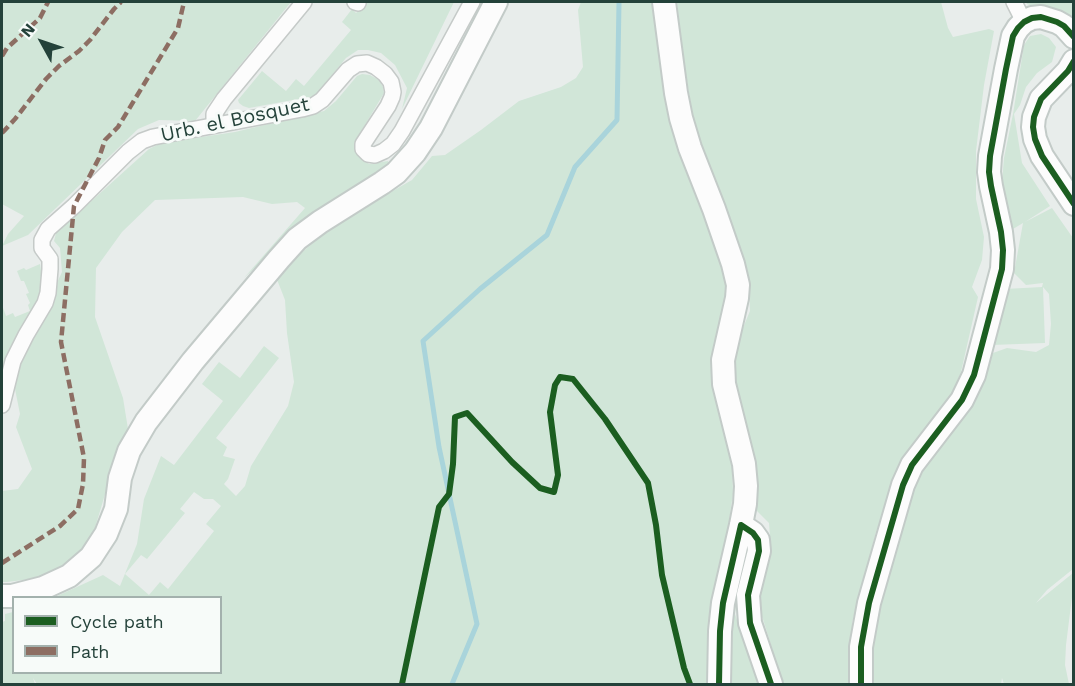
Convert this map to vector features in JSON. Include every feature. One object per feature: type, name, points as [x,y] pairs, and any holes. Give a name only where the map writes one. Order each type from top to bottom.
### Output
[{"type":"main road","points":[[2,596],[12,596],[43,588],[69,576],[91,557],[106,534],[116,509],[120,478],[129,451],[146,422],[193,362],[297,239],[389,178],[415,152],[431,128],[496,2]]},
{"type":"main road","points":[[664,2],[681,118],[714,209],[738,285],[723,360],[724,384],[744,464],[746,486],[741,525],[723,603],[719,684]]},
{"type":"main road","points":[[861,684],[861,647],[869,603],[903,484],[912,465],[962,400],[974,375],[1002,268],[1001,232],[989,172],[1013,36],[1024,22],[1041,17],[1049,18],[1064,26],[1074,37]]},
{"type":"main road","points":[[1074,61],[1068,71],[1041,99],[1033,127],[1042,156],[1074,204]]},
{"type":"main road","points":[[741,525],[753,533],[758,540],[759,551],[748,595],[750,623],[771,684]]},
{"type":"street","points":[[214,125],[214,114],[224,99],[304,2]]},
{"type":"street","name":"Urb. el Bosquet","points":[[2,405],[13,361],[45,303],[48,293],[50,259],[42,248],[42,240],[48,229],[128,152],[142,141],[153,137],[313,106],[322,100],[353,67],[367,63],[381,70],[393,87],[388,106],[363,144],[363,149],[368,154],[375,155],[393,144],[402,131],[472,2]]},
{"type":"street","points":[[1014,2],[1024,22]]},
{"type":"green space","points":[[2,2],[291,2],[195,121],[159,120],[138,129],[28,235],[2,246],[8,234],[24,216],[2,204]]},
{"type":"green space","points":[[367,2],[454,2],[402,109],[407,88],[395,65],[381,53],[368,50],[358,50],[346,58],[315,96],[249,108],[239,103],[238,100],[262,71],[286,91],[296,79],[304,86],[351,30],[342,22],[352,9],[356,13]]},
{"type":"green space","points":[[581,2],[652,2],[672,121],[719,252],[728,300],[733,494],[710,684],[37,684],[33,678],[35,684],[2,684],[2,622],[5,621],[5,614],[12,612],[12,674],[222,674],[222,596],[57,596],[103,575],[120,586],[137,544],[144,499],[161,456],[174,465],[223,401],[202,384],[219,362],[240,378],[264,346],[279,358],[216,438],[227,447],[223,456],[235,459],[224,484],[236,496],[245,486],[251,466],[288,406],[294,382],[285,300],[276,277],[338,222],[412,180],[432,156],[445,155],[519,101],[561,87],[576,78],[583,67],[578,10]],"holes":[[[194,492],[204,499],[213,499],[221,506],[206,524],[214,531],[168,589],[160,582],[149,595],[125,574],[141,555],[147,559],[185,513],[180,509]]]},
{"type":"green space","points":[[677,2],[941,2],[948,28],[953,37],[989,29],[994,31],[984,85],[976,151],[976,199],[984,237],[982,260],[972,287],[978,297],[961,372],[945,411],[894,486],[876,532],[852,623],[852,684],[783,684],[758,603],[758,581],[770,536],[769,523],[757,511],[737,402],[734,370],[740,335],[750,311],[749,288],[733,229],[695,130]]},
{"type":"green space","points":[[1026,2],[1071,2],[1073,24],[1027,4]]},
{"type":"green space","points":[[1041,34],[1049,38],[1056,47],[1052,62],[1037,73],[1026,87],[1020,105],[1014,114],[1022,163],[1050,206],[1025,222],[1052,208],[1073,238],[1073,569],[1047,590],[1036,603],[1073,573],[1065,665],[1069,684],[1004,684],[1002,678],[1001,684],[869,684],[872,634],[891,559],[918,479],[984,372],[993,353],[1007,348],[1036,352],[1049,345],[1051,324],[1049,294],[1043,287],[1045,343],[992,345],[1005,289],[1042,287],[1043,283],[1026,285],[1014,273],[1023,223],[1013,229],[1002,182],[1004,158],[1024,45],[1030,36]]},
{"type":"green space","points":[[362,74],[379,80],[384,93],[355,142],[360,156],[369,164],[388,161],[390,167],[279,245],[244,278],[305,208],[297,202],[272,204],[243,197],[155,200],[122,232],[96,268],[95,317],[123,398],[128,429],[117,454],[92,538],[70,561],[39,578],[2,582],[2,491],[18,489],[32,469],[16,427],[20,414],[14,384],[28,344],[54,300],[54,289],[62,272],[60,248],[54,241],[56,233],[149,149],[161,143],[235,132],[324,111],[336,101],[357,76]]},
{"type":"green space","points":[[40,264],[43,283],[31,319],[7,364],[2,366],[2,305],[6,316],[13,313],[15,317],[30,311],[28,305],[30,303],[26,294],[29,293],[17,271]]},
{"type":"green space","points":[[741,574],[735,614],[759,684],[730,684],[730,624]]},
{"type":"waterway","points":[[452,684],[477,624],[439,447],[423,341],[480,289],[547,235],[575,167],[617,120],[619,2]]},
{"type":"marked path","points":[[2,56],[7,48],[40,18],[48,2]]},
{"type":"marked path","points":[[2,133],[46,79],[90,40],[121,2]]},
{"type":"marked path","points":[[2,563],[60,526],[78,509],[83,484],[84,458],[61,342],[74,206],[99,158],[105,140],[118,127],[178,28],[184,2]]},
{"type":"cycle path","points":[[861,684],[861,647],[869,603],[903,485],[912,465],[962,400],[974,375],[1002,269],[1001,232],[989,172],[1013,36],[1024,22],[1041,17],[1064,26],[1074,37]]},
{"type":"cycle path","points":[[1074,61],[1068,71],[1041,99],[1033,127],[1042,156],[1074,204]]},
{"type":"cycle path","points":[[402,684],[439,507],[449,494],[455,417],[467,413],[512,462],[540,488],[554,492],[558,475],[550,412],[555,385],[560,377],[573,379],[605,419],[648,483],[662,575],[684,668],[690,684]]},
{"type":"cycle path","points":[[719,684],[723,603],[741,525],[753,533],[758,540],[759,551],[748,595],[750,623],[771,684]]}]
